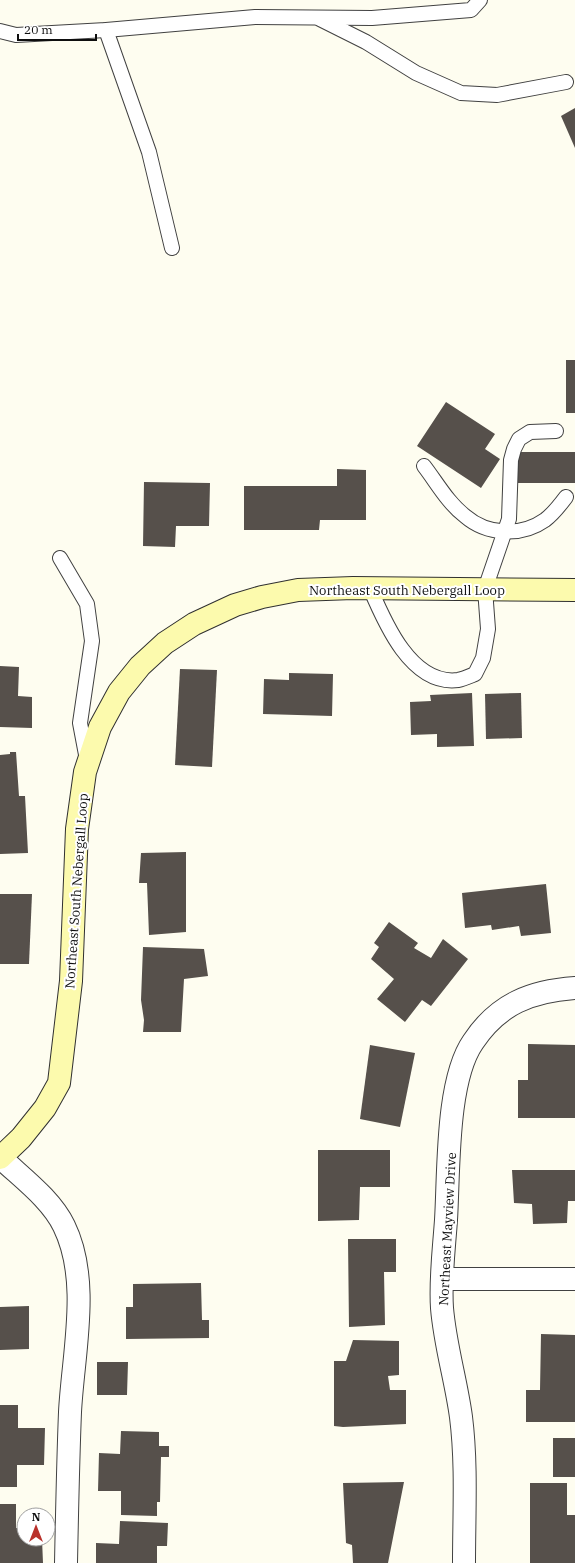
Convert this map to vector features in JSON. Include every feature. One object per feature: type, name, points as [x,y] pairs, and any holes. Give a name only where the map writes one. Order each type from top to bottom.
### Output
[{"type":"street","name":"Northeast South Nebergall Loop","points":[[0,1158],[21,1138],[45,1108],[58,1083],[71,981],[77,829],[80,798],[88,764],[100,728],[119,692],[140,666],[165,643],[194,624],[235,605],[262,597],[298,590],[370,588],[575,590]]},
{"type":"street","name":"Northeast Mayview Drive","points":[[464,1563],[461,1417],[446,1341],[442,1306],[452,1113],[457,1076],[472,1043],[488,1023],[511,1005],[537,993],[575,988]]},
{"type":"street","points":[[0,1158],[48,1203],[64,1225],[74,1248],[78,1274],[78,1302],[70,1411],[66,1563]]},
{"type":"street","points":[[443,1279],[575,1278]]},
{"type":"lane","points":[[0,31],[16,35],[106,30],[255,17],[372,18],[471,10],[480,0]]},
{"type":"lane","points":[[316,18],[366,42],[416,73],[461,93],[498,95],[566,82]]},
{"type":"lane","points":[[106,30],[149,152],[172,248]]},
{"type":"lane","points":[[370,588],[386,626],[406,655],[424,672],[441,679],[458,680],[475,674],[482,658],[488,629],[485,589],[509,519],[511,460],[514,449],[519,439],[530,432],[556,431]]},
{"type":"lane","points":[[424,466],[452,504],[465,517],[485,527],[505,533],[525,529],[545,520],[566,497]]},
{"type":"lane","points":[[60,558],[87,604],[92,641],[80,723],[88,764]]},
{"type":"building","points":[[575,108],[575,148],[561,116]]},
{"type":"building","points":[[566,360],[575,360],[575,413],[566,413]]},
{"type":"building","points":[[446,402],[495,434],[485,449],[500,459],[481,488],[417,446]]},
{"type":"building","points":[[518,452],[575,452],[575,483],[518,483]]},
{"type":"building","points":[[337,469],[366,470],[366,520],[320,520],[319,530],[244,530],[244,486],[337,486]]},
{"type":"building","points":[[144,482],[210,483],[209,526],[176,526],[175,547],[143,546]]},
{"type":"building","points":[[0,666],[19,667],[18,696],[32,697],[32,728],[0,727]]},
{"type":"building","points":[[180,669],[217,670],[212,767],[175,765]]},
{"type":"building","points":[[289,673],[333,674],[332,716],[263,714],[264,679],[289,680]]},
{"type":"building","points":[[472,693],[474,746],[437,747],[437,734],[411,735],[410,702],[431,701],[430,695]]},
{"type":"building","points":[[521,693],[522,738],[486,739],[485,694]]},
{"type":"building","points":[[10,752],[16,752],[19,796],[25,796],[28,853],[0,854],[0,755],[10,754]]},
{"type":"building","points":[[186,852],[186,932],[149,935],[147,883],[139,883],[141,853]]},
{"type":"building","points":[[546,884],[551,933],[521,936],[519,926],[492,930],[491,925],[465,928],[462,893]]},
{"type":"building","points":[[0,894],[32,894],[29,964],[0,964]]},
{"type":"building","points":[[389,922],[418,943],[414,948],[431,958],[443,939],[468,959],[431,1006],[422,1000],[405,1022],[377,999],[394,979],[371,959],[379,947],[374,943]]},
{"type":"building","points":[[143,947],[204,949],[208,976],[184,979],[181,1032],[143,1032],[144,1020],[141,1000]]},
{"type":"building","points":[[528,1044],[575,1045],[575,1118],[518,1118],[518,1080],[528,1080]]},
{"type":"building","points":[[370,1045],[415,1053],[400,1127],[360,1119]]},
{"type":"building","points":[[318,1150],[390,1150],[390,1187],[360,1187],[359,1220],[318,1221]]},
{"type":"building","points":[[512,1170],[575,1170],[575,1201],[568,1201],[567,1223],[533,1224],[532,1204],[514,1203]]},
{"type":"building","points":[[348,1239],[396,1239],[396,1272],[384,1272],[385,1325],[349,1327]]},
{"type":"building","points":[[201,1283],[202,1320],[209,1320],[209,1338],[126,1339],[126,1307],[133,1307],[133,1284]]},
{"type":"building","points":[[29,1306],[29,1349],[0,1350],[0,1307]]},
{"type":"building","points":[[541,1334],[575,1335],[575,1422],[526,1422],[526,1390],[540,1390]]},
{"type":"building","points":[[353,1340],[399,1341],[399,1375],[388,1376],[390,1390],[406,1390],[406,1424],[343,1427],[334,1426],[334,1361],[346,1361]]},
{"type":"building","points":[[97,1362],[128,1362],[127,1395],[97,1395]]},
{"type":"building","points":[[0,1405],[18,1405],[18,1428],[45,1428],[44,1465],[17,1465],[17,1487],[0,1487]]},
{"type":"building","points":[[121,1431],[159,1432],[159,1446],[169,1446],[169,1457],[161,1457],[160,1502],[157,1502],[157,1516],[121,1515],[121,1491],[98,1491],[99,1453],[120,1454]]},
{"type":"building","points":[[553,1438],[575,1438],[575,1477],[553,1477]]},
{"type":"building","points":[[404,1482],[388,1563],[353,1563],[352,1545],[346,1543],[343,1483]]},
{"type":"building","points":[[530,1483],[567,1483],[567,1515],[575,1515],[575,1563],[530,1563]]},
{"type":"building","points":[[0,1504],[16,1504],[16,1547],[42,1547],[43,1563],[0,1563]]},
{"type":"building","points":[[120,1521],[168,1523],[167,1546],[157,1546],[157,1563],[96,1563],[96,1543],[119,1544]]}]
